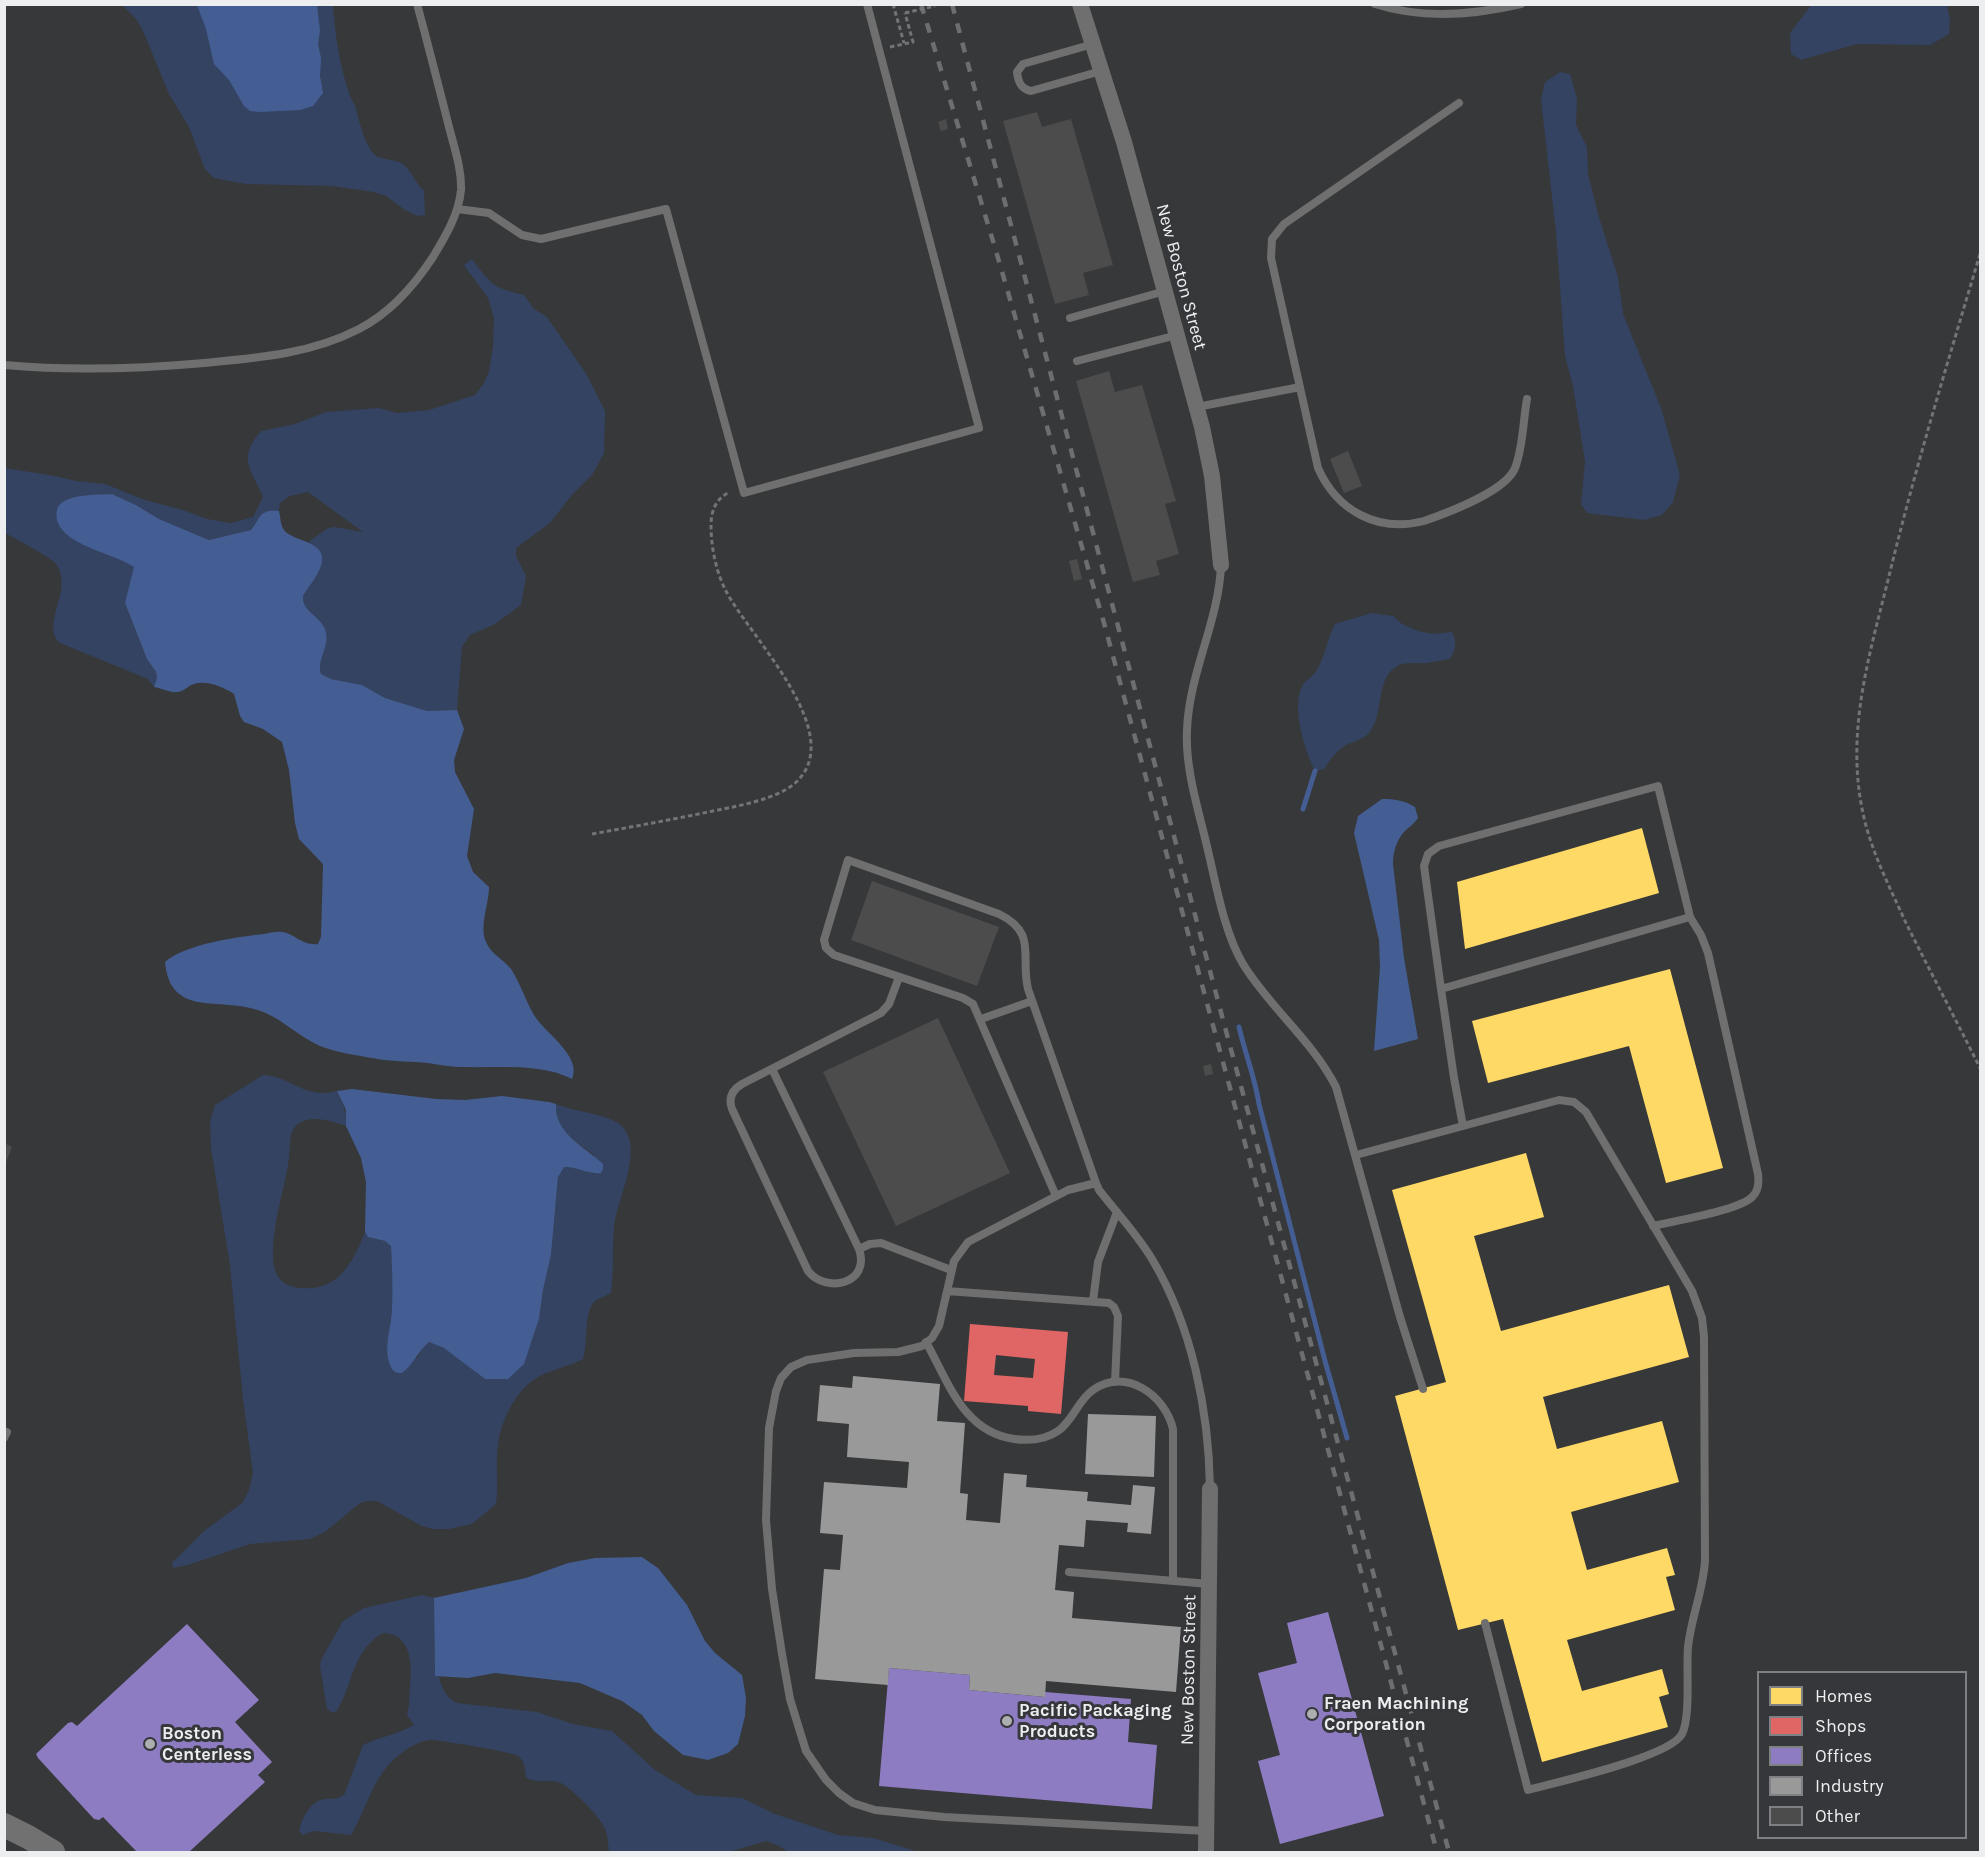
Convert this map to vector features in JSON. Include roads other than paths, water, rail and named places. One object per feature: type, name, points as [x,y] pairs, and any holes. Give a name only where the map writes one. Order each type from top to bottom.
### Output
[{"type":"street","name":"New Boston Street","points":[[1080,4],[1124,142],[1206,441],[1221,565]]},
{"type":"street","name":"New Boston Street","points":[[1206,1852],[1210,1489]]},
{"type":"street","points":[[4,1825],[52,1852]]},
{"type":"lane","points":[[4,365],[87,369],[156,367],[292,353],[325,344],[360,328],[395,304],[410,289],[437,251],[457,209],[461,188],[457,156],[417,4]]},
{"type":"lane","points":[[457,209],[489,213],[522,235],[541,239],[666,209],[744,493],[979,428],[867,4]]},
{"type":"lane","points":[[1375,4],[1406,13],[1521,4]]},
{"type":"lane","points":[[1093,44],[1023,64],[1018,70],[1017,77],[1023,88],[1031,91],[1101,71]]},
{"type":"lane","points":[[1460,103],[1284,224],[1275,233],[1270,246],[1271,258],[1315,457],[1323,479],[1337,498],[1355,513],[1377,522],[1413,524],[1435,517],[1496,489],[1508,480],[1518,460],[1527,399]]},
{"type":"lane","points":[[1070,318],[1166,291]]},
{"type":"lane","points":[[1077,361],[1178,335]]},
{"type":"lane","points":[[1197,408],[1300,387]]},
{"type":"lane","points":[[1221,565],[1216,602],[1189,710],[1187,752],[1191,779],[1216,882],[1238,955],[1257,984],[1310,1044],[1329,1071],[1342,1101],[1397,1304],[1423,1389]]},
{"type":"lane","points":[[1463,1126],[1456,1093],[1424,866],[1428,854],[1439,846],[1658,786],[1690,917],[1708,953],[1758,1174],[1758,1185],[1754,1196],[1737,1206],[1653,1226]]},
{"type":"lane","points":[[1056,1196],[976,1008],[967,999],[834,955],[826,948],[824,940],[848,860],[1008,919],[1021,931],[1027,949],[1024,970],[1032,1001],[1096,1183],[1151,1257],[1177,1310],[1200,1394],[1208,1445],[1210,1489]]},
{"type":"lane","points":[[1441,989],[1690,917]]},
{"type":"lane","points":[[772,1069],[859,1249],[862,1261],[860,1269],[848,1281],[821,1281],[811,1275],[806,1268],[731,1106],[732,1094],[735,1088],[881,1013],[889,1004],[899,977]]},
{"type":"lane","points":[[981,1018],[1032,1001]]},
{"type":"lane","points":[[1356,1155],[1558,1100],[1574,1102],[1586,1112],[1692,1291],[1700,1309],[1703,1327],[1705,1561],[1703,1582],[1688,1646],[1686,1719],[1683,1733],[1674,1743],[1647,1755],[1528,1790],[1485,1623]]},
{"type":"lane","points":[[1096,1183],[1077,1186],[968,1242],[957,1255],[951,1270],[939,1326],[932,1338],[926,1342],[911,1350],[854,1353],[807,1360],[791,1367],[781,1378],[776,1391],[770,1428],[766,1488],[767,1550],[773,1600],[790,1699],[806,1751],[826,1780],[853,1803],[875,1810],[944,1817],[1206,1831]]},
{"type":"lane","points":[[1094,1301],[1098,1262],[1117,1212]]},
{"type":"lane","points":[[859,1249],[870,1244],[881,1243],[951,1270]]},
{"type":"lane","points":[[947,1291],[1109,1303],[1117,1312],[1114,1382]]},
{"type":"lane","points":[[926,1342],[950,1390],[963,1410],[984,1428],[1006,1438],[1034,1440],[1060,1430],[1084,1398],[1094,1389],[1114,1382],[1125,1382],[1146,1389],[1165,1407],[1170,1418],[1174,1440],[1173,1581]]},
{"type":"lane","points":[[1069,1572],[1209,1584]]},
{"type":"waterway","points":[[1303,809],[1315,771]]},
{"type":"waterway","points":[[1239,1027],[1347,1438]]},
{"type":"railway","points":[[921,4],[996,251],[1104,623],[1437,1852]]},
{"type":"railway","points":[[952,4],[1226,1031],[1449,1852]]},
{"type":"place","name":"Fraen Machining Corporation","points":[[1312,1714]]},
{"type":"place","name":"Pacific Packaging Products","points":[[1007,1721]]},
{"type":"place","name":"Boston Centerless","points":[[150,1744]]}]
